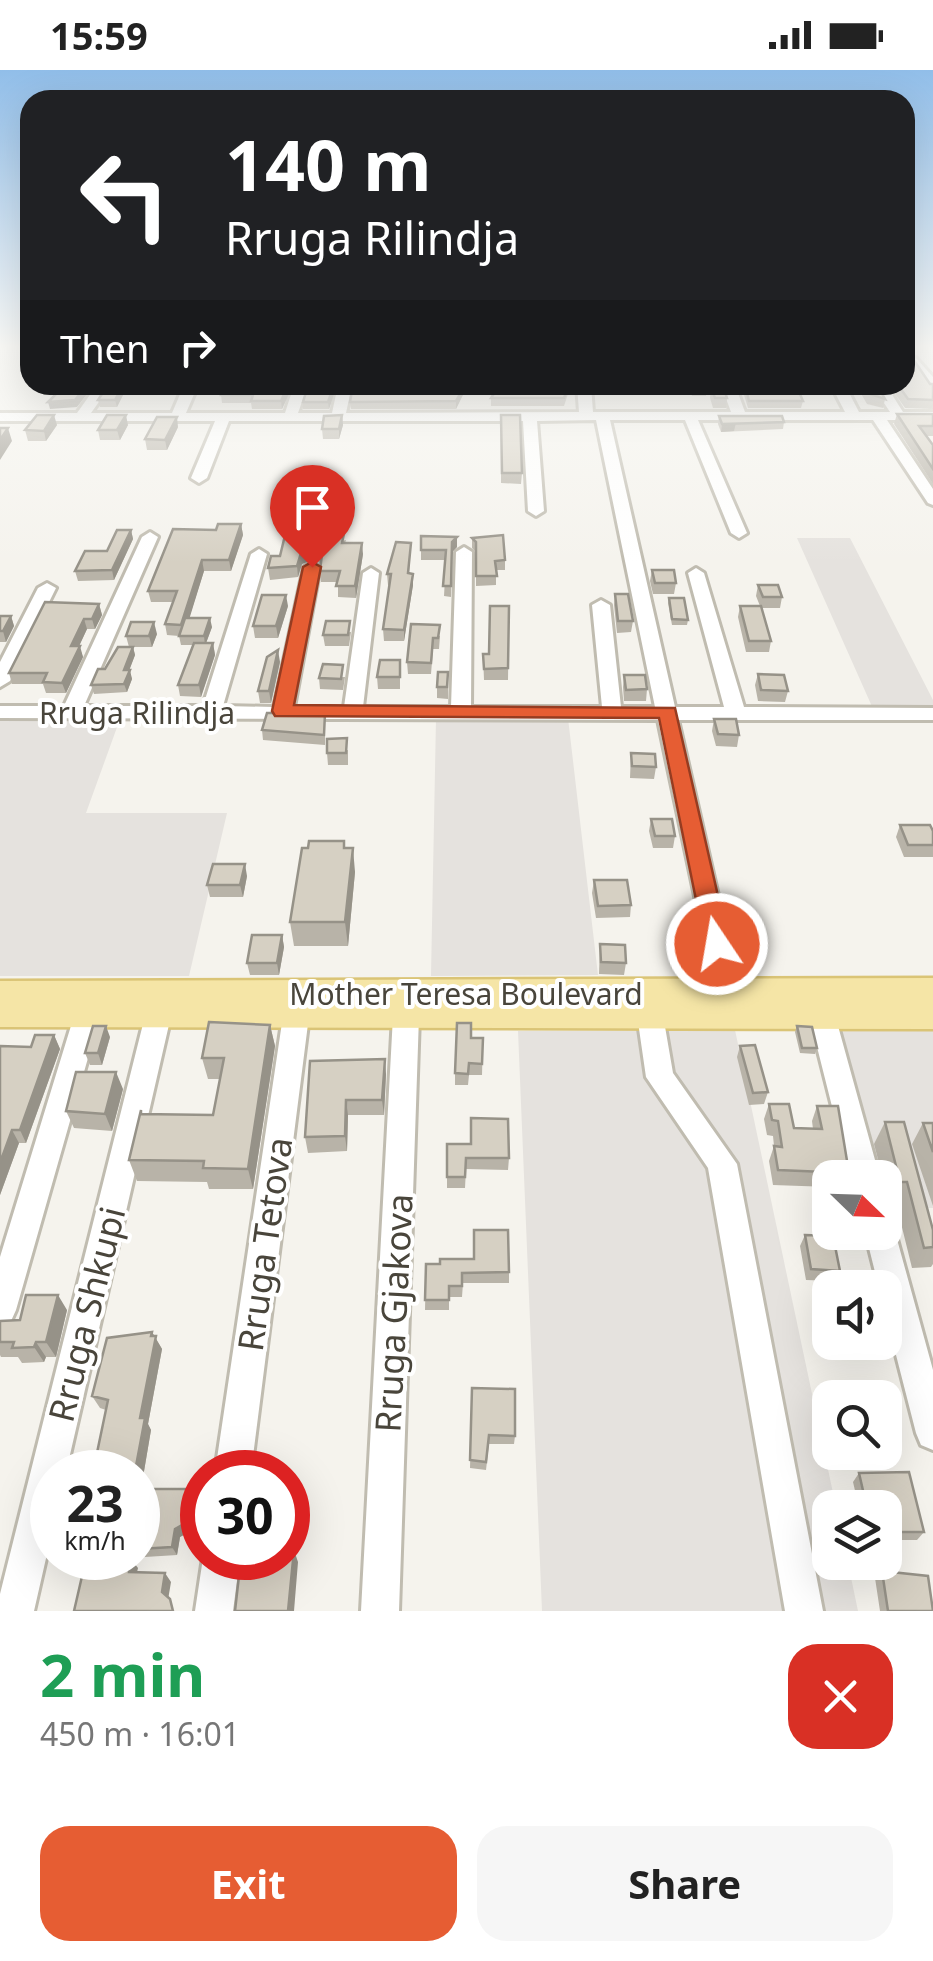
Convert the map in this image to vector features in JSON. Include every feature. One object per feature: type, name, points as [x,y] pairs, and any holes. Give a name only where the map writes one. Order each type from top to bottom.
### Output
[{"type":"main road","name":"Mother Teresa Boulevard","points":[[0,996],[933,992]]},
{"type":"main road","name":"Mother Teresa Boulevard","points":[[0,1016],[933,1014]]},
{"type":"street","points":[[199,478],[223,419]]},
{"type":"street","points":[[530,419],[536,510]]},
{"type":"street","points":[[593,419],[668,712],[717,944]]},
{"type":"street","points":[[691,419],[739,533]]},
{"type":"street","points":[[880,419],[933,500]]},
{"type":"street","points":[[71,712],[150,537]]},
{"type":"street","points":[[461,712],[464,552]]},
{"type":"street","points":[[211,712],[259,554]]},
{"type":"street","points":[[282,711],[312,567]]},
{"type":"street","points":[[353,711],[372,573]]},
{"type":"street","points":[[696,573],[735,712]]},
{"type":"street","points":[[0,681],[47,588]]},
{"type":"street","points":[[601,604],[612,712]]},
{"type":"street","name":"Rruga Rilindja","points":[[0,712],[933,714]]},
{"type":"street","points":[[650,1015],[660,1077],[722,1164],[804,1611]]},
{"type":"street","points":[[822,1015],[860,1160]]},
{"type":"street","points":[[0,1310],[87,1016]]},
{"type":"street","name":"Rruga Shkupi","points":[[15,1611],[158,1016]]},
{"type":"street","name":"Rruga Tetova","points":[[236,1450],[296,1016]]},
{"type":"street","name":"Rruga Gjakova","points":[[380,1611],[406,1016]]},
{"type":"street","points":[[885,1250],[933,1433]]},
{"type":"street","points":[[214,1611],[219,1580]]},
{"type":"shaded area","points":[[797,538],[850,538],[933,700],[933,710],[874,711]]},
{"type":"shaded area","points":[[568,718],[598,975],[431,976],[436,719]]},
{"type":"shaded area","points":[[0,719],[120,719],[86,813],[227,813],[189,976],[0,976]]},
{"type":"shaded area","points":[[735,1030],[812,1394],[812,1470],[828,1470],[832,1490],[812,1490],[812,1580],[852,1580],[858,1611],[542,1611],[518,1031]]},
{"type":"shaded area","points":[[834,1030],[933,1030],[933,1208],[902,1207],[902,1160],[869,1160]]},
{"type":"building","points":[[34,419],[52,419],[44,431],[25,430]]},
{"type":"building","points":[[105,419],[124,419],[117,430],[98,430]]},
{"type":"building","points":[[156,419],[176,419],[165,440],[145,439]]},
{"type":"building","points":[[324,419],[341,419],[339,429],[322,429]]},
{"type":"building","points":[[501,419],[520,419],[522,473],[502,473]]},
{"type":"building","points":[[720,419],[783,419],[784,422],[722,424]]},
{"type":"building","points":[[900,419],[933,419],[933,426],[919,426],[933,445],[933,469]]},
{"type":"building","points":[[218,524],[241,524],[229,560],[202,560],[181,625],[165,624],[177,591],[148,591],[173,529],[216,530]]},
{"type":"building","points":[[287,527],[345,529],[342,543],[362,543],[355,586],[336,586],[340,571],[320,571],[322,554],[313,548],[301,553],[297,566],[268,568],[271,556],[280,556]]},
{"type":"building","points":[[117,530],[131,530],[112,570],[75,571],[85,551],[107,551]]},
{"type":"building","points":[[503,535],[505,560],[495,561],[497,576],[476,576],[476,542],[472,538]]},
{"type":"building","points":[[421,536],[457,537],[452,542],[451,586],[443,586],[446,550],[421,550]]},
{"type":"building","points":[[396,542],[411,543],[408,573],[413,574],[404,630],[383,629],[391,574],[387,574]]},
{"type":"building","points":[[652,570],[674,570],[676,583],[655,583]]},
{"type":"building","points":[[758,585],[778,585],[782,597],[763,597]]},
{"type":"building","points":[[615,594],[628,594],[633,621],[618,621]]},
{"type":"building","points":[[262,595],[286,595],[276,626],[253,626]]},
{"type":"building","points":[[669,598],[684,598],[688,620],[672,619]]},
{"type":"building","points":[[45,602],[99,604],[92,619],[84,619],[71,646],[80,646],[62,683],[43,682],[47,673],[9,673]]},
{"type":"building","points":[[490,606],[509,606],[508,668],[484,669],[483,654],[489,654]]},
{"type":"building","points":[[740,606],[761,606],[771,641],[749,641]]},
{"type":"building","points":[[0,616],[11,616],[3,631],[0,631]]},
{"type":"building","points":[[185,618],[210,618],[204,636],[179,636]]},
{"type":"building","points":[[326,621],[350,621],[348,635],[323,635]]},
{"type":"building","points":[[131,622],[154,622],[149,636],[126,636]]},
{"type":"building","points":[[411,624],[440,625],[438,638],[433,638],[431,663],[407,662]]},
{"type":"building","points":[[194,643],[213,643],[199,685],[178,685]]},
{"type":"building","points":[[118,647],[133,647],[124,670],[130,670],[124,684],[91,685],[98,669],[105,669]]},
{"type":"building","points":[[278,650],[269,691],[258,691],[267,657]]},
{"type":"building","points":[[380,660],[400,660],[400,677],[377,677]]},
{"type":"building","points":[[323,664],[343,665],[341,679],[319,678]]},
{"type":"building","points":[[438,672],[448,672],[447,687],[437,687]]},
{"type":"building","points":[[758,674],[784,675],[788,691],[761,690]]},
{"type":"building","points":[[624,675],[645,675],[647,689],[626,690]]},
{"type":"building","points":[[267,713],[325,713],[324,735],[262,730]]},
{"type":"building","points":[[714,719],[736,719],[739,735],[718,734]]},
{"type":"building","points":[[347,738],[346,753],[327,753],[327,739]]},
{"type":"building","points":[[631,753],[655,754],[656,767],[632,766]]},
{"type":"building","points":[[651,819],[672,819],[675,836],[655,836]]},
{"type":"building","points":[[900,825],[930,825],[933,845],[908,845]]},
{"type":"building","points":[[309,841],[344,841],[344,848],[353,848],[345,922],[290,922],[302,848],[308,848]]},
{"type":"building","points":[[213,864],[245,864],[240,885],[207,885]]},
{"type":"building","points":[[594,880],[627,880],[631,905],[598,906]]},
{"type":"building","points":[[252,935],[282,935],[277,963],[247,963]]},
{"type":"building","points":[[600,944],[625,945],[626,963],[601,962]]},
{"type":"building","points":[[682,951],[702,952],[703,965],[684,964]]},
{"type":"building","points":[[209,1022],[270,1025],[248,1169],[203,1168],[204,1161],[129,1160],[141,1110],[141,1114],[213,1115],[224,1058],[202,1058]]},
{"type":"building","points":[[457,1023],[471,1023],[471,1038],[483,1038],[482,1064],[469,1063],[468,1074],[455,1073]]},
{"type":"building","points":[[93,1026],[106,1026],[98,1053],[85,1053]]},
{"type":"building","points":[[797,1026],[812,1027],[817,1048],[802,1048]]},
{"type":"building","points":[[35,1035],[54,1035],[20,1130],[12,1130],[0,1163],[0,1046],[31,1047]]},
{"type":"building","points":[[755,1045],[768,1092],[753,1093],[740,1046]]},
{"type":"building","points":[[385,1059],[382,1100],[346,1100],[345,1136],[305,1137],[310,1061]]},
{"type":"building","points":[[76,1072],[116,1072],[105,1114],[66,1111]]},
{"type":"building","points":[[769,1104],[789,1104],[794,1128],[822,1129],[817,1106],[838,1106],[847,1160],[812,1160],[812,1171],[778,1170],[774,1146],[782,1147],[778,1121],[772,1120]]},
{"type":"building","points":[[471,1118],[508,1119],[509,1158],[466,1158],[465,1177],[447,1177],[447,1144],[471,1144]]},
{"type":"building","points":[[885,1122],[904,1122],[933,1230],[933,1247],[924,1248],[907,1182],[902,1182],[902,1160],[894,1160]]},
{"type":"building","points":[[923,1123],[933,1123],[933,1152]]},
{"type":"building","points":[[474,1230],[508,1230],[509,1272],[462,1273],[462,1286],[449,1286],[449,1300],[425,1300],[426,1264],[440,1264],[440,1259],[474,1259]]},
{"type":"building","points":[[805,1235],[812,1235],[812,1250],[836,1250],[840,1270],[811,1269]]},
{"type":"building","points":[[26,1295],[58,1295],[46,1342],[12,1348],[14,1342],[0,1342],[0,1321],[20,1320]]},
{"type":"building","points":[[152,1332],[151,1336],[156,1336],[140,1418],[145,1418],[139,1450],[98,1450],[108,1400],[92,1396],[107,1338]]},
{"type":"building","points":[[472,1388],[515,1389],[515,1436],[489,1435],[486,1462],[470,1460]]},
{"type":"building","points":[[909,1472],[924,1532],[902,1532],[902,1490],[863,1490],[859,1473]]},
{"type":"building","points":[[160,1489],[180,1489],[180,1526],[175,1529],[172,1547],[160,1548]]},
{"type":"building","points":[[160,1573],[165,1573],[162,1592],[170,1599],[173,1611],[74,1611],[81,1580],[160,1580]]},
{"type":"building","points":[[902,1573],[928,1576],[933,1611],[888,1611],[883,1580],[902,1580]]},
{"type":"building","points":[[239,1580],[291,1580],[288,1611],[235,1611]]},
{"type":"route","points":[[312,567],[282,711],[668,712],[717,944]]}]
